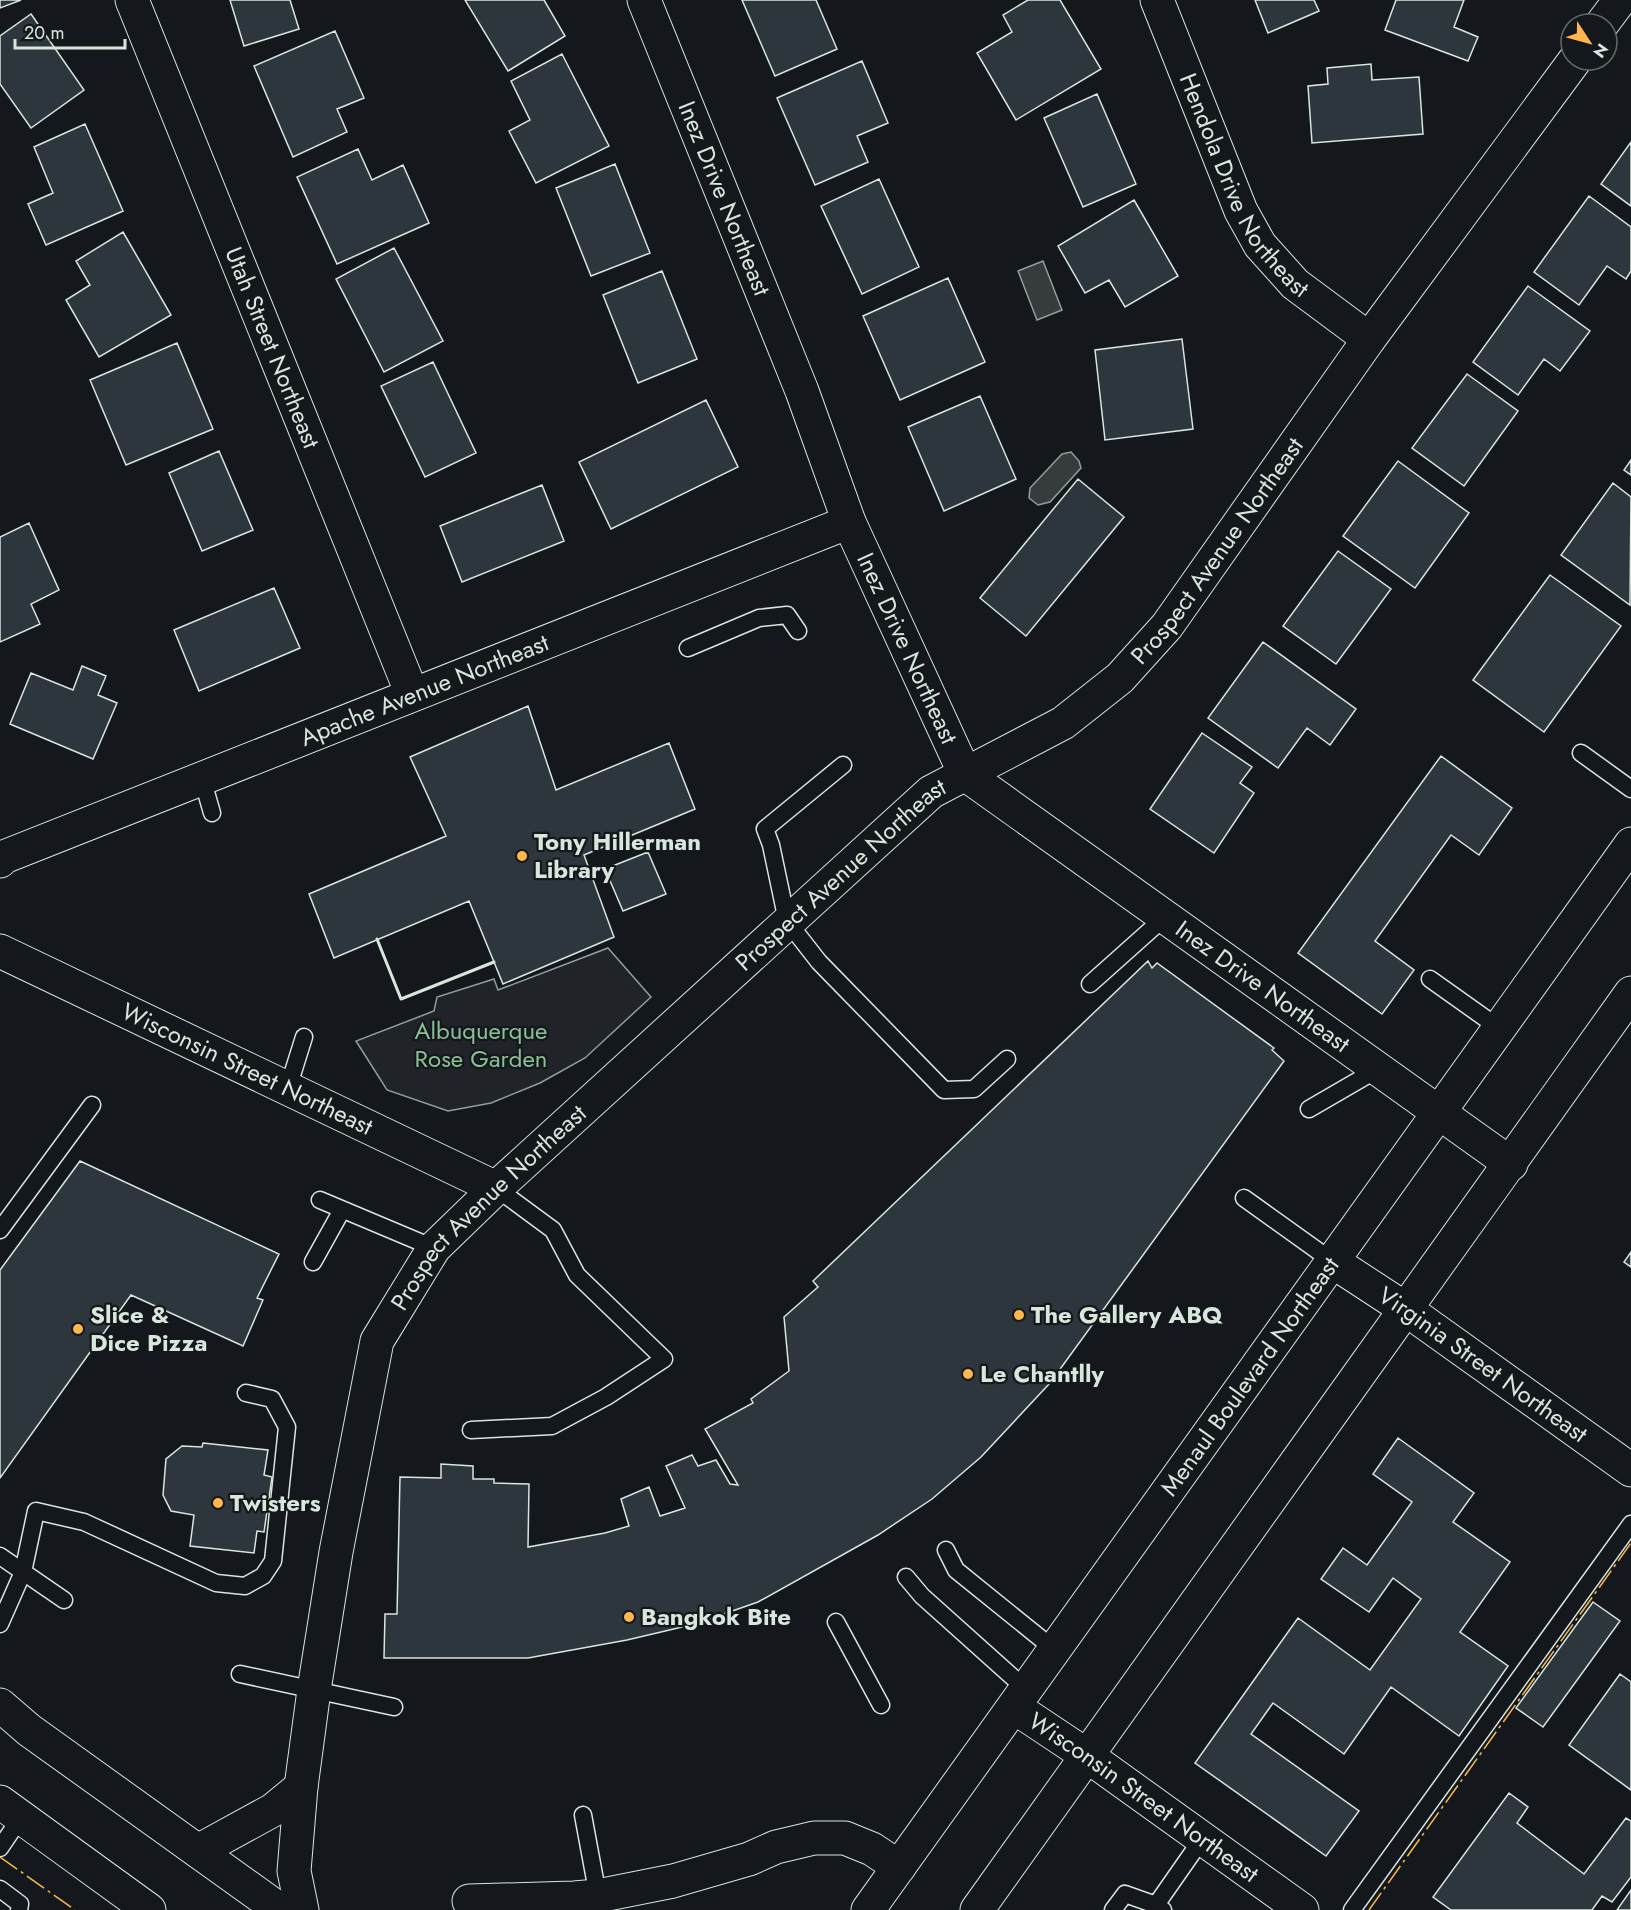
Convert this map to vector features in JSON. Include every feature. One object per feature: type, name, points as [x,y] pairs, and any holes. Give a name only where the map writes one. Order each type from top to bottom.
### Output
[{"type":"street","name":"Utah Street Northeast","points":[[132,0],[412,694]]},
{"type":"street","name":"Inez Drive Northeast","points":[[644,0],[802,391],[849,522],[965,774],[1511,1164]]},
{"type":"street","name":"Hendola Drive Northeast","points":[[1157,0],[1241,211],[1260,245],[1295,284],[1369,339]]},
{"type":"street","name":"Prospect Avenue Northeast","points":[[302,1910],[294,1871],[301,1787],[336,1552],[377,1341],[434,1248],[496,1188],[787,921],[931,792],[1063,723],[1128,669],[1167,626],[1369,339],[1566,72]]},
{"type":"street","name":"Apache Avenue Northeast","points":[[0,861],[12,854],[412,694],[849,522]]},
{"type":"street","name":"Menaul Boulevard Northeast","points":[[868,1910],[1631,844]]},
{"type":"street","name":"Wisconsin Street Northeast","points":[[0,951],[496,1188]]},
{"type":"street","points":[[977,1910],[1631,993]]},
{"type":"street","name":"Virginia Street Northeast","points":[[1332,1261],[1407,1310],[1631,1470]]},
{"type":"street","name":"Wisconsin Street Northeast","points":[[1020,1698],[1086,1755],[1302,1910]]},
{"type":"street","points":[[0,1706],[29,1730],[280,1910]]},
{"type":"street","points":[[198,1851],[273,1810],[301,1787]]},
{"type":"street","points":[[11,1810],[149,1910]]},
{"type":"street","points":[[470,1901],[574,1899],[598,1896],[673,1881],[749,1859],[776,1847],[814,1838],[845,1838],[872,1850],[898,1867]]},
{"type":"lane","points":[[688,648],[759,618],[787,615],[798,632]]},
{"type":"lane","points":[[1581,753],[1631,789]]},
{"type":"lane","points":[[843,765],[765,829],[771,845],[787,921],[819,962],[944,1090],[975,1089],[1007,1059]]},
{"type":"lane","points":[[202,778],[212,813]]},
{"type":"lane","points":[[1090,984],[1165,917]]},
{"type":"lane","points":[[1430,979],[1499,1028]]},
{"type":"lane","points":[[288,1088],[304,1037]]},
{"type":"lane","points":[[1309,1109],[1378,1069]]},
{"type":"lane","points":[[0,1230],[92,1105]]},
{"type":"lane","points":[[471,1430],[552,1426],[606,1397],[664,1359],[577,1275],[553,1230],[496,1188]]},
{"type":"lane","points":[[1244,1198],[1332,1261]]},
{"type":"lane","points":[[320,1200],[434,1248]]},
{"type":"lane","points":[[313,1262],[342,1210]]},
{"type":"lane","points":[[0,1624],[23,1572],[36,1511],[84,1522],[216,1583],[245,1586],[263,1576],[273,1562],[287,1427],[272,1399],[246,1393]]},
{"type":"lane","points":[[1352,1910],[1631,1524]]},
{"type":"lane","points":[[946,1550],[956,1570],[1055,1650]]},
{"type":"lane","points":[[0,1556],[64,1600]]},
{"type":"lane","points":[[906,1577],[1020,1698]]},
{"type":"lane","points":[[836,1622],[881,1705]]},
{"type":"lane","points":[[240,1674],[394,1707]]},
{"type":"lane","points":[[0,1848],[11,1810]]},
{"type":"lane","points":[[583,1815],[598,1896]]},
{"type":"lane","points":[[1113,1910],[1125,1894],[1160,1907],[1202,1839]]},
{"type":"lane","points":[[0,1889],[20,1904],[19,1910]]},
{"type":"green space","name":"Albuquerque Rose Garden","points":[[608,948],[651,997],[585,1058],[540,1083],[491,1103],[448,1111],[387,1090],[356,1041],[434,1011],[437,997],[494,979],[498,990]]},
{"type":"shaded area","points":[[1043,261],[1062,310],[1037,320],[1018,271]]},
{"type":"shaded area","points":[[1071,452],[1079,461],[1081,468],[1050,502],[1038,505],[1029,498],[1030,488],[1062,454]]},
{"type":"building","points":[[0,0],[21,0],[0,8]]},
{"type":"building","points":[[230,0],[290,0],[299,29],[244,46]]},
{"type":"building","points":[[465,0],[544,0],[565,36],[508,71]]},
{"type":"building","points":[[742,0],[816,0],[837,49],[775,76]]},
{"type":"building","points":[[1028,0],[1060,0],[1101,69],[1016,120],[977,53],[1012,32],[1003,15]]},
{"type":"building","points":[[1255,0],[1314,0],[1319,11],[1268,33]]},
{"type":"building","points":[[1396,0],[1464,0],[1454,27],[1478,37],[1468,61],[1385,30]]},
{"type":"building","points":[[31,14],[84,90],[31,128],[0,84],[0,36]]},
{"type":"building","points":[[335,31],[364,98],[337,109],[347,132],[293,157],[254,66]]},
{"type":"building","points":[[562,54],[609,146],[536,183],[509,131],[530,120],[511,81]]},
{"type":"building","points":[[862,61],[888,123],[857,136],[868,162],[815,185],[777,98]]},
{"type":"building","points":[[1371,64],[1372,80],[1419,77],[1423,134],[1312,143],[1308,86],[1328,84],[1327,68]]},
{"type":"building","points":[[1097,94],[1136,184],[1083,207],[1044,118]]},
{"type":"building","points":[[85,124],[123,211],[46,245],[28,204],[53,193],[34,147]]},
{"type":"building","points":[[1631,142],[1631,206],[1601,184]]},
{"type":"building","points":[[358,149],[372,180],[403,165],[429,223],[337,264],[297,177]]},
{"type":"building","points":[[615,164],[650,253],[591,276],[556,188]]},
{"type":"building","points":[[879,179],[919,267],[862,294],[821,206]]},
{"type":"building","points":[[1589,196],[1631,227],[1631,271],[1626,279],[1607,266],[1579,305],[1534,272]]},
{"type":"building","points":[[1134,200],[1178,276],[1125,307],[1109,280],[1085,293],[1058,246]]},
{"type":"building","points":[[123,232],[171,315],[99,357],[66,300],[90,285],[76,261]]},
{"type":"building","points":[[394,248],[443,341],[384,372],[336,279]]},
{"type":"building","points":[[662,271],[697,359],[638,383],[603,295]]},
{"type":"building","points":[[948,278],[985,362],[900,400],[863,316]]},
{"type":"building","points":[[1528,286],[1590,331],[1560,371],[1544,359],[1518,395],[1473,362]]},
{"type":"building","points":[[1182,339],[1193,429],[1105,440],[1095,350]]},
{"type":"building","points":[[177,343],[213,429],[126,465],[90,380]]},
{"type":"building","points":[[433,362],[476,453],[425,477],[381,386]]},
{"type":"building","points":[[1467,374],[1518,411],[1464,486],[1412,448]]},
{"type":"building","points":[[980,396],[1016,479],[944,511],[908,427]]},
{"type":"building","points":[[706,400],[738,467],[611,529],[579,462]]},
{"type":"building","points":[[219,451],[253,530],[202,551],[169,473]]},
{"type":"building","points":[[1631,460],[1631,475],[1624,470]]},
{"type":"building","points":[[1398,461],[1469,513],[1415,588],[1343,536]]},
{"type":"building","points":[[1078,479],[1124,517],[1026,636],[980,598]]},
{"type":"building","points":[[1613,483],[1631,497],[1630,605],[1561,555]]},
{"type":"building","points":[[542,485],[564,541],[462,582],[440,526]]},
{"type":"building","points":[[29,523],[59,590],[31,604],[40,624],[0,642],[0,537]]},
{"type":"building","points":[[1338,551],[1391,589],[1336,664],[1283,626]]},
{"type":"building","points":[[1550,575],[1621,626],[1544,732],[1473,680]]},
{"type":"building","points":[[274,588],[300,648],[199,691],[174,630]]},
{"type":"building","points":[[1263,642],[1356,709],[1330,745],[1307,728],[1278,768],[1208,718]]},
{"type":"building","points":[[82,666],[106,676],[98,695],[117,703],[93,759],[10,724],[31,673],[73,690]]},
{"type":"building","points":[[528,706],[556,790],[669,743],[695,809],[584,855],[614,937],[503,984],[469,901],[334,958],[309,894],[446,836],[410,757]]},
{"type":"building","points":[[1202,733],[1252,767],[1240,783],[1254,793],[1214,853],[1150,809]]},
{"type":"building","points":[[1441,756],[1512,808],[1479,855],[1451,835],[1375,941],[1414,970],[1382,1014],[1298,953]]},
{"type":"building","points":[[648,852],[666,894],[623,911],[605,869]]},
{"type":"building","points":[[1148,961],[1152,968],[1157,963],[1274,1048],[1272,1050],[1284,1061],[1050,1383],[981,1457],[932,1499],[878,1535],[758,1602],[695,1624],[627,1640],[528,1658],[384,1658],[385,1614],[397,1614],[400,1477],[441,1478],[441,1464],[473,1466],[473,1479],[494,1479],[494,1483],[529,1484],[528,1547],[605,1533],[629,1526],[621,1499],[649,1487],[660,1516],[685,1508],[666,1466],[692,1455],[698,1466],[716,1460],[730,1484],[738,1485],[705,1429],[753,1403],[751,1399],[789,1371],[784,1317],[818,1287],[813,1281]]},
{"type":"building","points":[[80,1161],[279,1254],[257,1298],[263,1300],[243,1346],[131,1295],[0,1478],[0,1270]]},
{"type":"building","points":[[1631,1252],[1631,1267],[1624,1262]]},
{"type":"building","points":[[1398,1438],[1474,1493],[1453,1522],[1510,1562],[1460,1632],[1508,1666],[1459,1736],[1391,1687],[1344,1754],[1273,1703],[1251,1734],[1359,1811],[1326,1856],[1195,1763],[1298,1618],[1370,1670],[1421,1599],[1393,1578],[1369,1612],[1321,1579],[1343,1548],[1367,1565],[1412,1502],[1373,1474]]},
{"type":"building","name":"Twisters","points":[[203,1443],[268,1450],[264,1475],[272,1477],[264,1532],[257,1531],[254,1553],[190,1546],[194,1515],[171,1511],[163,1495],[166,1459],[182,1446],[202,1447]]},
{"type":"building","points":[[1593,1602],[1620,1621],[1543,1727],[1516,1708]]},
{"type":"building","points":[[1620,1674],[1631,1682],[1631,1790],[1569,1745]]},
{"type":"building","points":[[1509,1793],[1528,1807],[1517,1823],[1584,1874],[1626,1818],[1631,1821],[1631,1877],[1612,1902],[1602,1896],[1592,1910],[1451,1910],[1433,1897]]},
{"type":"building","points":[[1631,1890],[1631,1910],[1617,1910]]},
{"type":"wall","points":[[377,939],[401,999],[494,962]]},
{"type":"power","points":[[1369,1910],[1631,1543]]},
{"type":"power","points":[[0,1857],[75,1910]]},
{"type":"place","name":"Tony Hillerman Library","points":[[522,856]]},
{"type":"place","name":"The Gallery ABQ","points":[[1019,1315]]},
{"type":"place","name":"Slice & Dice Pizza","points":[[78,1329]]},
{"type":"place","name":"Le Chantlly","points":[[968,1374]]},
{"type":"place","name":"Twisters","points":[[218,1503]]},
{"type":"place","name":"Bangkok Bite","points":[[629,1617]]}]
